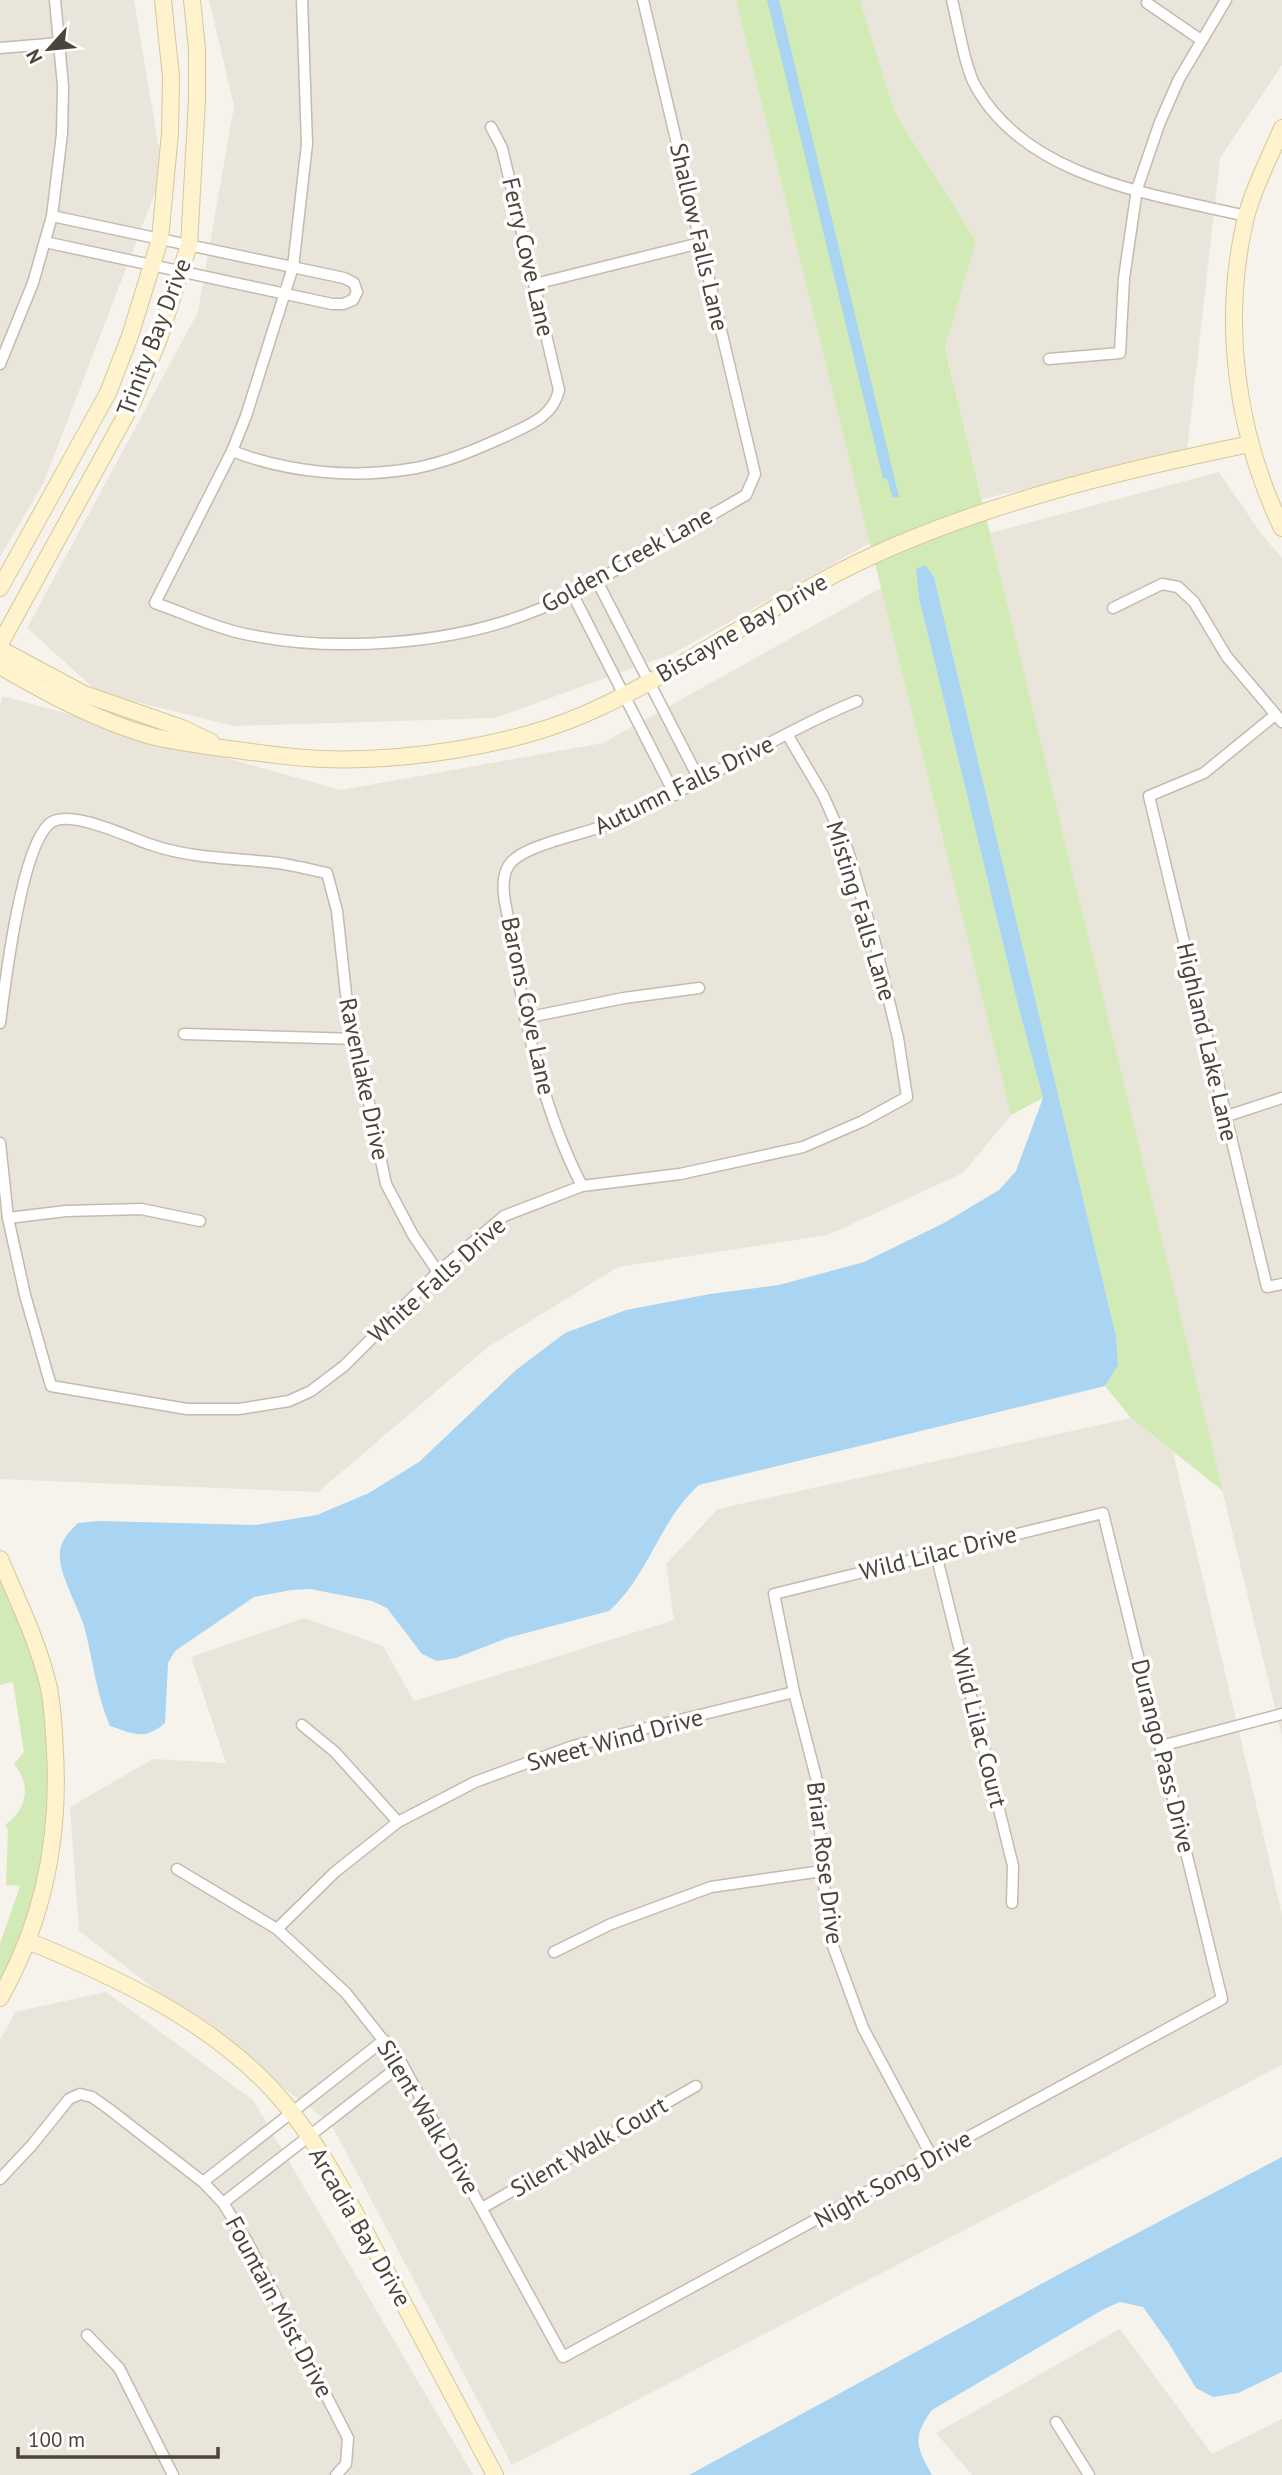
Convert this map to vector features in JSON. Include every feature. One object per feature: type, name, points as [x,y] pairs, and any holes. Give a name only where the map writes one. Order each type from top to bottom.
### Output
[{"type":"street","points":[[0,364],[33,283],[52,216],[62,134],[63,86],[55,0]]},
{"type":"street","name":"Trinity Bay Drive","points":[[0,588],[108,393],[130,336],[160,239],[170,134],[171,77],[163,0]]},
{"type":"street","name":"Trinity Bay Drive","points":[[0,644],[133,402],[159,339],[189,245],[197,100],[197,49],[192,0]]},
{"type":"street","points":[[232,451],[246,416],[293,267],[307,144],[302,0]]},
{"type":"street","name":"Shallow Falls Lane","points":[[643,0],[755,474]]},
{"type":"street","points":[[952,0],[975,86],[1006,127],[1046,156],[1077,172],[1247,216]]},
{"type":"street","points":[[1049,359],[1120,354],[1124,278],[1137,189],[1170,100],[1201,40],[1226,0]]},
{"type":"street","points":[[1147,3],[1201,40]]},
{"type":"street","points":[[0,48],[60,43]]},
{"type":"street","name":"Ferry Cove Lane","points":[[232,451],[281,467],[323,472],[368,473],[416,468],[471,451],[532,424],[550,411],[556,403],[559,390],[502,148],[491,127]]},
{"type":"street","points":[[1282,128],[1247,216],[1240,251],[1234,318],[1240,397],[1250,444],[1265,490],[1282,528]]},
{"type":"street","points":[[45,242],[332,304],[353,300],[357,292],[354,283],[344,278],[52,216]]},
{"type":"street","points":[[535,284],[700,243]]},
{"type":"street","name":"Biscayne Bay Drive","points":[[0,666],[50,695],[111,722],[150,736],[189,744],[326,759],[429,753],[539,732],[584,715],[649,682],[831,577],[936,528],[1029,498],[1188,456],[1250,444]]},
{"type":"street","name":"Golden Creek Lane","points":[[232,451],[155,603],[244,634],[326,644],[416,640],[496,624],[535,611],[597,581],[746,495],[755,474]]},
{"type":"street","points":[[597,581],[700,781]]},
{"type":"street","points":[[1113,608],[1162,584],[1178,587],[1194,602],[1227,657],[1279,718]]},
{"type":"street","points":[[573,594],[675,795]]},
{"type":"street","name":"Biscayne Bay Drive","points":[[0,649],[85,694],[182,728],[226,748]]},
{"type":"street","name":"Autumn Falls Drive","points":[[510,863],[526,850],[598,829],[675,795],[821,716],[857,701]]},
{"type":"street","name":"Highland Lake Lane","points":[[1279,718],[1204,773],[1149,796],[1267,1287],[1282,1284]]},
{"type":"street","name":"Misting Falls Lane","points":[[787,734],[823,795],[848,851],[875,943],[898,1038],[907,1097]]},
{"type":"street","name":"Ravenlake Drive","points":[[0,1023],[10,945],[27,874],[36,842],[50,822],[65,818],[80,820],[158,848],[218,859],[270,862],[327,873],[337,911],[346,994],[386,1184],[413,1235],[438,1272]]},
{"type":"street","name":"Barons Cove Lane","points":[[510,863],[505,872],[504,885],[525,1018],[546,1099],[564,1152],[582,1186]]},
{"type":"street","points":[[525,1018],[624,998],[699,988]]},
{"type":"street","points":[[184,1034],[357,1039]]},
{"type":"street","name":"White Falls Drive","points":[[8,1218],[25,1295],[51,1386],[187,1409],[239,1409],[289,1401],[311,1391],[344,1366],[438,1272],[504,1216],[582,1186],[680,1174],[803,1147],[863,1121],[907,1097]]},
{"type":"street","points":[[1224,1117],[1282,1098]]},
{"type":"street","points":[[0,1143],[8,1218],[66,1211],[141,1209],[200,1221]]},
{"type":"street","name":"Wild Lilac Drive","points":[[774,1594],[1103,1513]]},
{"type":"street","name":"Durango Pass Drive","points":[[1103,1513],[1222,1999]]},
{"type":"street","name":"Wild Lilac Court","points":[[936,1554],[1013,1866],[1012,1903]]},
{"type":"street","points":[[0,1559],[39,1654],[49,1690],[56,1777],[49,1869],[28,1941],[0,1998]]},
{"type":"street","name":"Briar Rose Drive","points":[[774,1594],[794,1692],[818,1785],[822,1871],[834,1946],[863,2028],[932,2157]]},
{"type":"street","name":"Sweet Wind Drive","points":[[277,1928],[335,1872],[398,1822],[475,1782],[573,1746],[794,1692]]},
{"type":"street","points":[[1161,1746],[1282,1714]]},
{"type":"street","points":[[302,1725],[335,1752],[398,1822]]},
{"type":"street","name":"Silent Walk Drive","points":[[177,1869],[277,1928],[346,1993],[384,2040],[402,2064],[563,2357]]},
{"type":"street","points":[[554,1952],[611,1924],[711,1887],[822,1871]]},
{"type":"street","name":"Arcadia Bay Drive","points":[[28,1941],[118,1981],[198,2026],[264,2082],[327,2160],[495,2475]]},
{"type":"street","name":"Night Song Drive","points":[[563,2357],[1222,1999]]},
{"type":"street","points":[[204,2182],[384,2040]]},
{"type":"street","points":[[223,2203],[402,2064]]},
{"type":"street","name":"Silent Walk Court","points":[[482,2208],[696,2086]]},
{"type":"street","name":"Fountain Mist Drive","points":[[0,2179],[69,2099],[80,2094],[92,2097],[109,2109],[204,2182],[223,2203],[248,2243],[348,2438],[346,2464],[336,2475]]},
{"type":"street","points":[[87,2335],[119,2368],[173,2475]]},
{"type":"street","points":[[1056,2422],[1090,2475]]},
{"type":"shaded area","points":[[0,0],[134,0],[163,172],[44,482],[0,557]]},
{"type":"shaded area","points":[[209,0],[736,0],[870,543],[672,654],[495,718],[234,726],[99,693],[27,628],[198,312],[234,106]]},
{"type":"shaded area","points":[[860,0],[1282,0],[1282,65],[1220,158],[1187,452],[982,499],[945,347],[976,241],[895,113]]},
{"type":"shaded area","points":[[1219,472],[1262,535],[1282,558],[1282,1737],[990,533]]},
{"type":"shaded area","points":[[881,588],[1011,1115],[963,1173],[828,1235],[618,1267],[488,1347],[318,1492],[0,1479],[0,705],[3,696],[341,790],[603,743]]},
{"type":"shaded area","points":[[1131,1418],[1173,1452],[1282,1914],[1282,2065],[512,2465],[331,2124],[79,1931],[70,1807],[153,1759],[226,1763],[191,1657],[304,1618],[383,1646],[414,1701],[674,1620],[666,1564],[718,1509]]},
{"type":"shaded area","points":[[106,1992],[253,2100],[473,2475],[0,2475],[0,2040],[15,2012]]},
{"type":"shaded area","points":[[1120,2329],[1212,2454],[1282,2419],[1282,2475],[972,2475],[936,2433]]},
{"type":"green space","points":[[736,0],[860,0],[895,113],[976,241],[945,348],[1223,1491],[1131,1418],[1105,1386],[1118,1365],[1116,1336],[934,577],[916,569],[919,598],[1043,1098],[1011,1115]]},
{"type":"green space","points":[[0,1581],[36,1671],[47,1748],[48,1788],[39,1869],[30,1908],[17,1945],[0,1980],[0,1944],[20,1886],[6,1885],[8,1830],[5,1825],[22,1805],[25,1789],[20,1772],[14,1764],[24,1752],[13,1682],[0,1685]]},
{"type":"water","points":[[767,0],[779,0],[899,497],[893,498],[887,479],[883,478]]},
{"type":"water","points":[[925,565],[934,577],[1116,1336],[1118,1365],[1105,1386],[699,1485],[674,1514],[634,1582],[609,1611],[507,1638],[456,1658],[437,1661],[422,1654],[387,1608],[372,1601],[310,1589],[254,1597],[175,1651],[168,1663],[165,1723],[145,1734],[110,1726],[98,1689],[84,1626],[60,1560],[62,1544],[78,1523],[99,1521],[256,1525],[317,1515],[369,1493],[419,1462],[516,1370],[565,1333],[626,1310],[710,1294],[779,1285],[864,1262],[944,1223],[999,1190],[1016,1171],[1043,1098],[919,598],[916,569]]},
{"type":"water","points":[[1282,2157],[1282,2372],[1238,2393],[1213,2397],[1196,2388],[1143,2307],[1120,2302],[932,2410],[921,2428],[918,2442],[922,2457],[932,2475],[689,2475],[1067,2270]]}]
